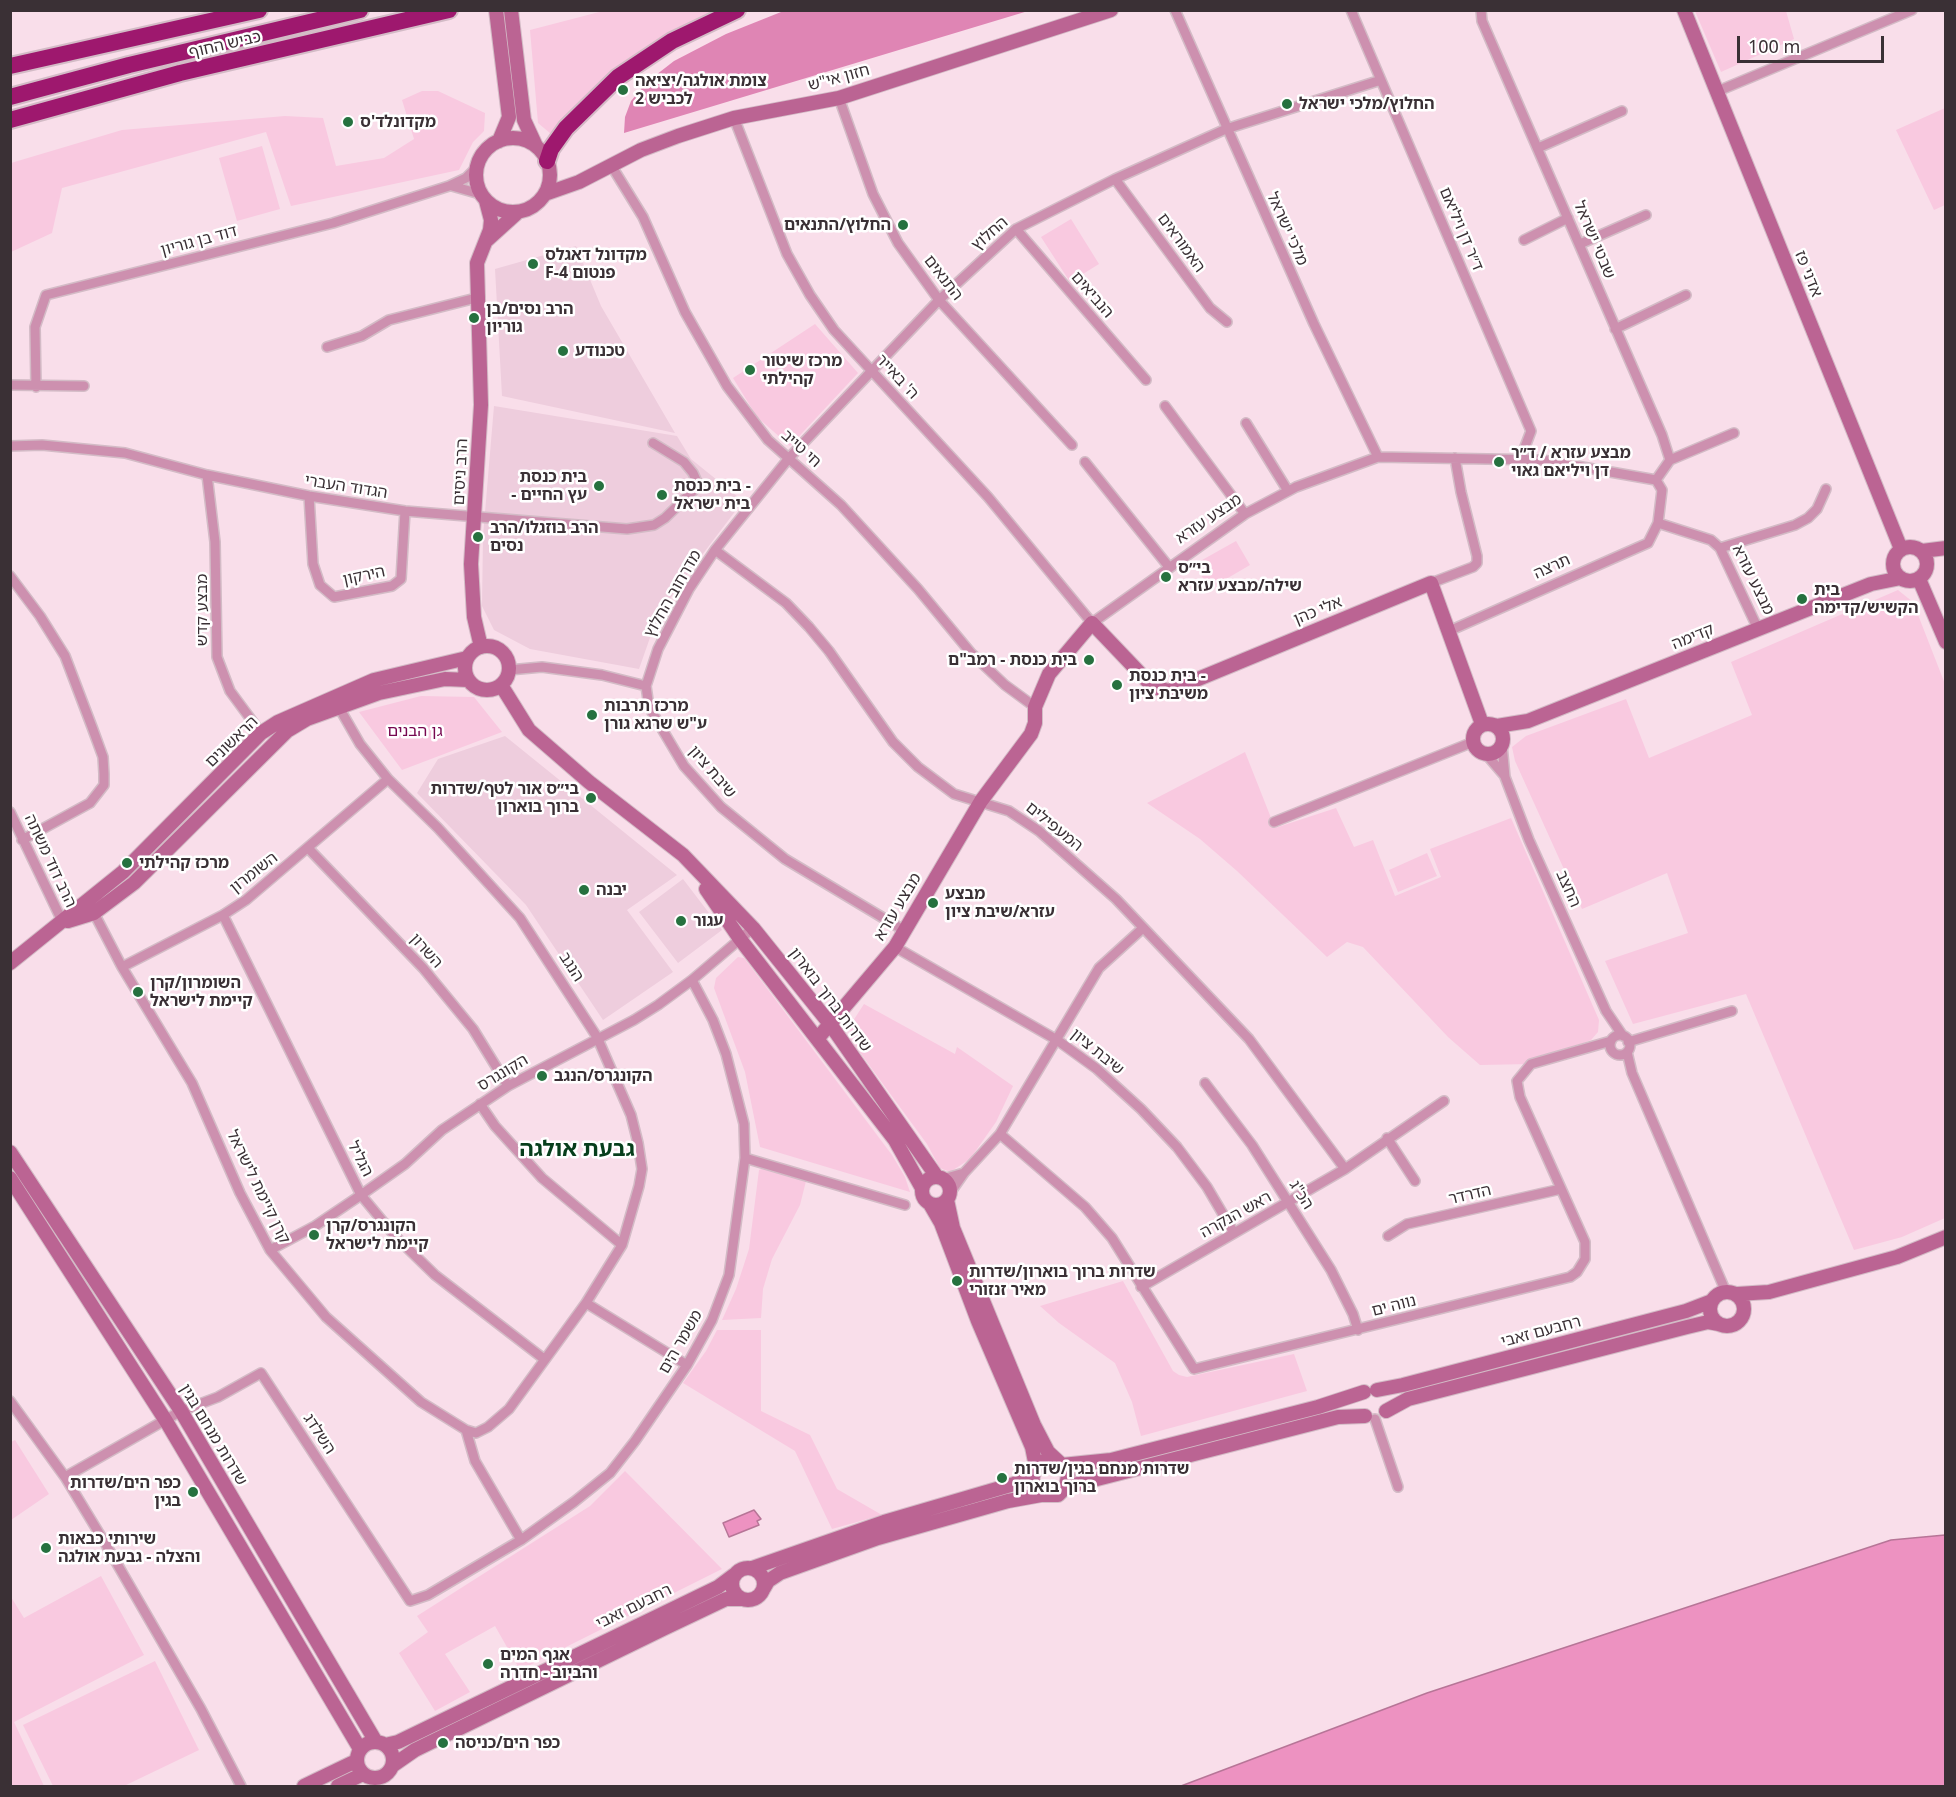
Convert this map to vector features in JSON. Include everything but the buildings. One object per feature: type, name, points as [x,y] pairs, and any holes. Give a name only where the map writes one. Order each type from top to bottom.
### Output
[{"type":"highway","points":[[10,66],[259,10]]},
{"type":"highway","name":"כביש החוף","points":[[10,97],[141,62],[360,10]]},
{"type":"highway","name":"כביש החוף","points":[[10,120],[180,73],[449,10]]},
{"type":"highway","points":[[548,166],[551,149],[566,128],[618,77],[672,41],[737,10]]},
{"type":"highway","points":[[10,76],[218,20]]},
{"type":"street","points":[[496,10],[509,117],[499,141]]},
{"type":"street","points":[[511,10],[524,120],[548,166],[563,182],[579,182]]},
{"type":"street","name":"חזון אי\"ש","points":[[545,194],[579,182],[678,136],[734,118],[839,98],[1111,10]]},
{"type":"street","name":"מלכי ישראל","points":[[1175,10],[1314,324],[1378,457]]},
{"type":"street","name":"ד״ר דן ויליאם","points":[[1351,10],[1531,431],[1520,460]]},
{"type":"street","name":"שבטי ישראל","points":[[1481,10],[1482,21],[1662,435],[1670,460]]},
{"type":"street","name":"אדני פז","points":[[1684,10],[1901,549]]},
{"type":"street","points":[[1718,91],[1912,10]]},
{"type":"street","name":"החלוץ","points":[[715,550],[789,458],[939,300],[1016,229],[1114,179],[1226,129],[1381,80]]},
{"type":"street","name":"התנאים","points":[[839,98],[873,194],[898,243],[939,300],[1072,445]]},
{"type":"street","points":[[1538,148],[1622,111]]},
{"type":"street","name":"ה' באייר","points":[[734,118],[787,254],[810,295],[834,330],[988,497],[1092,623]]},
{"type":"street","points":[[483,197],[477,185],[477,167],[485,150],[499,141],[514,138],[536,146]]},
{"type":"street","name":"חי טייב","points":[[612,165],[643,217],[686,312],[727,386],[768,440],[841,505],[918,589],[971,653],[1005,685],[1035,707]]},
{"type":"street","points":[[485,242],[518,212],[534,206],[545,194],[548,166]]},
{"type":"street","name":"דוד בן גוריון","points":[[36,387],[35,327],[46,295],[333,223],[449,186],[466,178],[477,167]]},
{"type":"street","name":"האמוראים","points":[[1114,179],[1210,308],[1227,322]]},
{"type":"street","points":[[449,186],[460,186],[483,197],[501,211],[518,212]]},
{"type":"street","name":"הרב ניסים","points":[[481,647],[474,617],[472,591],[481,405],[480,297],[477,263],[491,220],[483,197]]},
{"type":"street","points":[[1580,244],[1646,215]]},
{"type":"street","points":[[1524,240],[1568,218]]},
{"type":"street","name":"הנביאים","points":[[1016,229],[1146,380]]},
{"type":"street","points":[[1615,329],[1686,295]]},
{"type":"street","points":[[327,347],[362,336],[389,320],[480,297]]},
{"type":"street","points":[[10,385],[84,386]]},
{"type":"street","points":[[1165,406],[1245,514]]},
{"type":"street","points":[[1246,423],[1288,491]]},
{"type":"street","points":[[1658,523],[1662,490],[1656,480],[1670,460],[1734,433]]},
{"type":"street","name":"הגדוד העברי","points":[[10,446],[42,445],[125,453],[207,475],[309,496],[405,512],[627,530],[654,525],[675,509],[696,488],[697,482],[684,462],[653,443]]},
{"type":"street","name":"מבצע עזרא","points":[[818,1038],[896,947],[981,801],[1031,734],[1035,723],[1035,707],[1049,674],[1092,623],[1245,514],[1288,491],[1378,457],[1520,460],[1596,468],[1656,480]]},
{"type":"street","name":"אלי כהן","points":[[1092,623],[1153,687],[1169,691],[1473,567],[1477,556],[1455,458]]},
{"type":"street","points":[[1085,462],[1169,567]]},
{"type":"street","name":"מבצע קדש","points":[[207,475],[215,542],[217,657],[230,690],[261,734]]},
{"type":"street","points":[[1720,548],[1795,525],[1808,518],[1817,509],[1826,489]]},
{"type":"street","name":"הירקון","points":[[309,496],[313,564],[320,585],[334,597],[392,586],[401,579],[405,512]]},
{"type":"street","name":"מבצע עזרא","points":[[1658,523],[1712,540],[1720,548],[1758,629]]},
{"type":"street","name":"תרצה","points":[[1449,631],[1648,543],[1658,523]]},
{"type":"street","points":[[1911,547],[1925,557],[1926,570],[1919,579],[1911,581],[1897,572],[1894,560],[1901,549],[1911,547]]},
{"type":"street","points":[[1925,557],[1946,549]]},
{"type":"street","name":"מדרחוב החלוץ","points":[[646,686],[658,649],[673,617],[715,550]]},
{"type":"street","name":"המעפילים","points":[[715,550],[786,603],[809,627],[830,651],[893,742],[918,767],[954,794],[1009,811],[1039,831],[1116,899],[1249,1039],[1345,1169]]},
{"type":"street","name":"קדימה","points":[[1497,726],[1528,721],[1897,572]]},
{"type":"street","points":[[10,576],[40,616],[65,656],[96,737],[104,774],[104,785],[90,803],[22,840]]},
{"type":"street","points":[[1919,579],[1946,642]]},
{"type":"street","points":[[1431,583],[1482,724]]},
{"type":"street","points":[[481,647],[498,649],[506,658],[508,670],[501,685],[486,690],[479,689],[468,680],[465,665],[467,658],[481,647]]},
{"type":"street","name":"הראשונים","points":[[63,923],[94,913],[134,883],[273,742],[307,719],[374,680],[467,658]]},
{"type":"street","points":[[508,670],[542,667],[602,675],[646,686]]},
{"type":"street","name":"הראשונים","points":[[12,957],[63,923],[155,842],[261,734],[278,722],[336,702],[445,680],[468,680]]},
{"type":"street","name":"שדרות ברוך בוארון","points":[[501,685],[529,730],[589,782],[682,855],[753,928],[830,1023],[940,1178]]},
{"type":"street","name":"שיבת ציון","points":[[646,686],[649,706],[658,726],[684,766],[721,807],[785,859],[906,931]]},
{"type":"street","name":"שדרות ברוך בוארון","points":[[486,690],[516,711]]},
{"type":"street","name":"הנגב","points":[[336,702],[360,744],[388,779],[438,828],[520,918],[597,1037],[631,1115],[642,1169],[622,1245],[586,1303],[509,1409],[488,1427],[476,1433],[466,1430]]},
{"type":"street","name":"קדימה","points":[[1503,742],[1528,721]]},
{"type":"street","points":[[1482,724],[1497,726],[1503,742],[1495,753],[1486,754],[1478,750],[1473,742],[1473,734],[1482,724]]},
{"type":"street","points":[[1274,822],[1473,742]]},
{"type":"street","name":"החצב","points":[[1503,742],[1505,777],[1529,840],[1606,1011],[1626,1043],[1632,1073]]},
{"type":"street","name":"החצב","points":[[1486,754],[1505,777]]},
{"type":"street","name":"השומרון","points":[[122,967],[223,915],[265,886],[388,779]]},
{"type":"street","name":"הרב דוד משתה","points":[[10,812],[63,923]]},
{"type":"street","name":"השרון","points":[[308,848],[423,968],[473,1029],[508,1086]]},
{"type":"street","name":"שדרות ברוך בוארון","points":[[682,855],[740,939],[895,1140],[922,1188]]},
{"type":"street","points":[[94,913],[96,898],[101,889]]},
{"type":"street","name":"קרן קיימת לישראל","points":[[94,913],[122,967],[192,1083],[240,1193],[270,1250],[326,1317],[352,1341],[421,1402],[466,1430]]},
{"type":"street","name":"הגליל","points":[[223,915],[361,1195],[394,1236],[435,1275],[544,1359]]},
{"type":"street","name":"הקונגרס","points":[[270,1250],[315,1226],[361,1195],[405,1164],[442,1130],[508,1086],[597,1037],[634,1020],[692,980],[753,928]]},
{"type":"street","points":[[930,1204],[939,1205],[949,1196],[963,1173],[1000,1134],[1099,968],[1143,928]]},
{"type":"street","name":"שיבת ציון","points":[[896,947],[1058,1040],[1097,1069],[1141,1108],[1177,1147],[1208,1187],[1234,1233]]},
{"type":"street","name":"משמר הים","points":[[410,1601],[428,1595],[521,1540],[610,1473],[635,1442],[687,1365],[712,1320],[729,1275],[746,1158],[744,1124],[726,1054],[713,1020],[692,980]]},
{"type":"street","points":[[813,1001],[830,1005],[846,1004]]},
{"type":"street","name":"החצב","points":[[1606,1011],[1613,1046],[1632,1073],[1731,1293]]},
{"type":"street","points":[[1561,1189],[1520,1097],[1517,1081],[1531,1064],[1585,1050],[1626,1043],[1732,1011]]},
{"type":"street","points":[[1613,1046],[1626,1043]]},
{"type":"street","name":"הכ\"ג","points":[[1205,1083],[1252,1145],[1331,1270],[1353,1314],[1358,1330]]},
{"type":"street","name":"ראש הנקרה","points":[[1141,1287],[1345,1169],[1444,1101]]},
{"type":"street","points":[[480,1104],[495,1126],[543,1178],[622,1245]]},
{"type":"street","points":[[1000,1134],[1085,1207],[1112,1238],[1141,1287]]},
{"type":"street","points":[[1387,1138],[1415,1181]]},
{"type":"street","name":"שדרות מנחם בגין","points":[[10,1152],[181,1412],[381,1743],[392,1753],[392,1766]]},
{"type":"street","points":[[746,1158],[905,1205]]},
{"type":"street","points":[[963,1173],[928,1180],[922,1188],[924,1197],[941,1223],[978,1321],[1032,1447],[1034,1486],[1041,1495]]},
{"type":"street","name":"שדרות מנחם בגין","points":[[10,1178],[166,1420],[360,1761]]},
{"type":"street","points":[[940,1178],[949,1184],[953,1228],[998,1340],[1042,1442],[1059,1463],[1068,1475],[1066,1486],[1058,1495],[1041,1495],[1008,1501],[878,1538],[780,1573],[768,1581],[755,1599],[741,1599],[732,1586],[734,1575],[742,1569],[752,1568],[884,1522],[1014,1484],[1044,1461],[1059,1463]]},
{"type":"street","name":"הדרדר","points":[[1388,1236],[1407,1224],[1561,1189]]},
{"type":"street","name":"נווה ים","points":[[1141,1287],[1194,1369],[1570,1277],[1582,1266],[1586,1252],[1581,1230],[1561,1189]]},
{"type":"street","points":[[1769,1292],[1730,1326],[1719,1324],[1712,1316],[1712,1301],[1717,1295],[1769,1292],[1897,1257],[1946,1237]]},
{"type":"street","points":[[1731,1293],[1744,1306],[1743,1316]]},
{"type":"street","name":"רחבעם זאבי","points":[[1059,1463],[1111,1460],[1318,1407],[1370,1391],[1403,1386],[1652,1320],[1712,1301]]},
{"type":"street","points":[[586,1303],[687,1365]]},
{"type":"street","name":"רחבעם זאבי","points":[[1066,1486],[1338,1417],[1376,1415],[1408,1399],[1687,1327],[1708,1322],[1719,1324]]},
{"type":"street","name":"השלדג","points":[[65,1477],[181,1412],[218,1397],[261,1373],[410,1601]]},
{"type":"street","points":[[1376,1415],[1358,1406],[1370,1391],[1386,1397],[1376,1415],[1398,1487]]},
{"type":"street","points":[[10,1401],[65,1477],[201,1709],[241,1786]]},
{"type":"street","points":[[466,1430],[475,1461],[521,1540]]},
{"type":"street","points":[[752,1568],[762,1575],[764,1588]]},
{"type":"street","name":"רחבעם זאבי","points":[[734,1575],[718,1587],[409,1737],[381,1743],[360,1761],[378,1778],[388,1773],[392,1766],[415,1750],[726,1599],[741,1599]]},
{"type":"street","points":[[304,1786],[360,1761]]},
{"type":"street","points":[[338,1786],[360,1761]]},
{"type":"shaded area","points":[[786,10],[1028,11],[624,133],[625,117],[631,101],[647,82],[674,61],[726,34]]},
{"type":"shaded area","name":"טכנודע","points":[[576,246],[601,306],[675,433],[502,396],[495,269]]},
{"type":"shaded area","points":[[494,406],[677,436],[691,459],[743,501],[674,592],[652,632],[639,669],[530,649],[494,630],[482,606],[483,536]]},
{"type":"shaded area","name":"יבנה","points":[[505,736],[677,875],[627,910],[673,972],[603,1020],[526,905],[417,793],[438,759]]},
{"type":"shaded area","name":"עגור","points":[[683,879],[722,930],[678,963],[639,912]]},
{"type":"shaded area","points":[[754,1510],[761,1519],[757,1521],[759,1525],[729,1537],[723,1523]]},
{"type":"shaded area","points":[[1945,1535],[1945,1786],[1181,1786],[1427,1693],[1891,1540]]},
{"type":"green space","points":[[603,11],[721,11],[588,97],[551,134],[538,123],[530,30]]},
{"type":"green space","points":[[1695,11],[1786,11],[1794,39],[1721,72]]},
{"type":"green space","points":[[422,91],[438,91],[485,113],[484,131],[473,142],[459,170],[291,206],[266,132],[62,188],[52,233],[11,252],[11,163],[122,130],[285,116],[323,118],[336,166],[384,158],[414,139],[402,100]]},
{"type":"green space","points":[[1945,108],[1945,205],[1934,210],[1896,130]]},
{"type":"green space","points":[[262,146],[280,209],[237,221],[219,158]]},
{"type":"green space","points":[[1071,219],[1099,264],[1070,282],[1041,237]]},
{"type":"green space","points":[[815,324],[858,373],[790,446],[757,417],[733,378]]},
{"type":"green space","points":[[1236,541],[1250,565],[1209,589],[1195,564]]},
{"type":"green space","points":[[1898,590],[1913,602],[1945,684],[1945,1218],[1902,1237],[1854,1250],[1746,994],[1633,1024],[1605,961],[1688,933],[1667,873],[1582,909],[1515,761],[1512,747],[1526,736],[1626,699],[1649,758],[1752,715],[1731,662]]},
{"type":"green space","name":"גן הבנים","points":[[421,696],[474,697],[502,732],[402,770],[359,712]]},
{"type":"green space","points":[[1245,752],[1275,828],[1336,808],[1354,847],[1373,840],[1395,896],[1441,877],[1430,849],[1511,818],[1599,1020],[1598,1032],[1591,1040],[1531,1064],[1480,1065],[1448,1037],[1363,947],[1347,942],[1327,957],[1200,839],[1147,803]]},
{"type":"green space","points":[[1427,853],[1437,876],[1398,892],[1389,870]]},
{"type":"green space","points":[[738,957],[744,958],[748,963],[892,1155],[905,1177],[910,1192],[760,1147],[745,1072],[714,988],[716,978]]},
{"type":"green space","points":[[864,1004],[955,1054],[957,1047],[1013,1086],[996,1122],[970,1159],[950,1172],[940,1168],[927,1144],[850,1039],[851,1024]]},
{"type":"green space","points":[[763,1168],[806,1181],[800,1205],[772,1259],[763,1289],[761,1318],[722,1320],[736,1289],[749,1249],[759,1170]]},
{"type":"green space","points":[[1123,1281],[1173,1371],[1179,1375],[1187,1377],[1294,1354],[1307,1391],[1141,1436],[1132,1402],[1115,1363],[1059,1323],[1040,1306]]},
{"type":"green space","points":[[717,1330],[761,1330],[761,1411],[810,1435],[837,1489],[882,1515],[832,1529],[795,1451],[683,1383],[706,1351]]},
{"type":"green space","points":[[15,1440],[49,1494],[11,1520],[11,1442]]},
{"type":"green space","points":[[625,1471],[722,1569],[520,1670],[495,1626],[445,1654],[470,1692],[435,1711],[399,1653],[428,1632],[417,1616],[590,1506]]},
{"type":"green space","points":[[101,1576],[144,1655],[14,1722],[44,1786],[11,1786],[11,1597],[24,1618]]},
{"type":"green space","points":[[155,1661],[199,1750],[124,1786],[53,1786],[23,1725]]},
{"type":"place","name":"צומת אולגה/יציאה לכביש 2","points":[[623,90]]},
{"type":"place","name":"החלוץ/מלכי ישראל","points":[[1287,104]]},
{"type":"place","name":"מקדונלד'ס","points":[[348,122]]},
{"type":"place","name":"החלוץ/התנאים","points":[[903,225]]},
{"type":"place","name":"מקדונל דאגלס F-4 פנטום","points":[[533,264]]},
{"type":"place","name":"הרב נסים/בן גוריון","points":[[474,318]]},
{"type":"place","name":"טכנודע","points":[[563,351]]},
{"type":"place","name":"מרכז שיטור קהילתי","points":[[750,370]]},
{"type":"place","name":"מבצע עזרא / ד״ר דן ויליאם גאוי","points":[[1499,462]]},
{"type":"place","name":"בית כנסת - עץ החיים","points":[[599,486]]},
{"type":"place","name":"בית כנסת - בית ישראל","points":[[662,495]]},
{"type":"place","name":"הרב בוזגלו/הרב נסים","points":[[478,537]]},
{"type":"place","name":"בי״ס שילה/מבצע עזרא","points":[[1166,577]]},
{"type":"place","name":"בית הקשיש/קדימה","points":[[1802,599]]},
{"type":"place","name":"בית כנסת - רמב\"ם","points":[[1089,660]]},
{"type":"place","name":"בית כנסת - משיבת ציון","points":[[1117,685]]},
{"type":"place","name":"מרכז תרבות ע\"ש שרגא גורן","points":[[592,715]]},
{"type":"place","name":"בי״ס אור לטף/שדרות ברוך בוארון","points":[[591,798]]},
{"type":"place","name":"מרכז קהילתי","points":[[127,863]]},
{"type":"place","name":"יבנה","points":[[584,890]]},
{"type":"place","name":"מבצע עזרא/שיבת ציון","points":[[933,903]]},
{"type":"place","name":"עגור","points":[[681,921]]},
{"type":"place","name":"השומרון/קרן קיימת לישראל","points":[[138,992]]},
{"type":"place","name":"הקונגרס/הנגב","points":[[542,1076]]},
{"type":"place","name":"הקונגרס/קרן קיימת לישראל","points":[[314,1235]]},
{"type":"place","name":"שדרות ברוך בוארון/שדרות מאיר זנזורי","points":[[957,1281]]},
{"type":"place","name":"שדרות מנחם בגין/שדרות ברוך בוארון","points":[[1002,1478]]},
{"type":"place","name":"כפר הים/שדרות בגין","points":[[193,1492]]},
{"type":"place","name":"שירותי כבאות והצלה - גבעת אולגה","points":[[46,1548]]},
{"type":"place","name":"אגף המים והביוב - חדרה","points":[[488,1664]]},
{"type":"place","name":"כפר הים/כניסה","points":[[443,1743]]},
{"type":"district","name":"גבעת אולגה","points":[[577,1150]]}]
